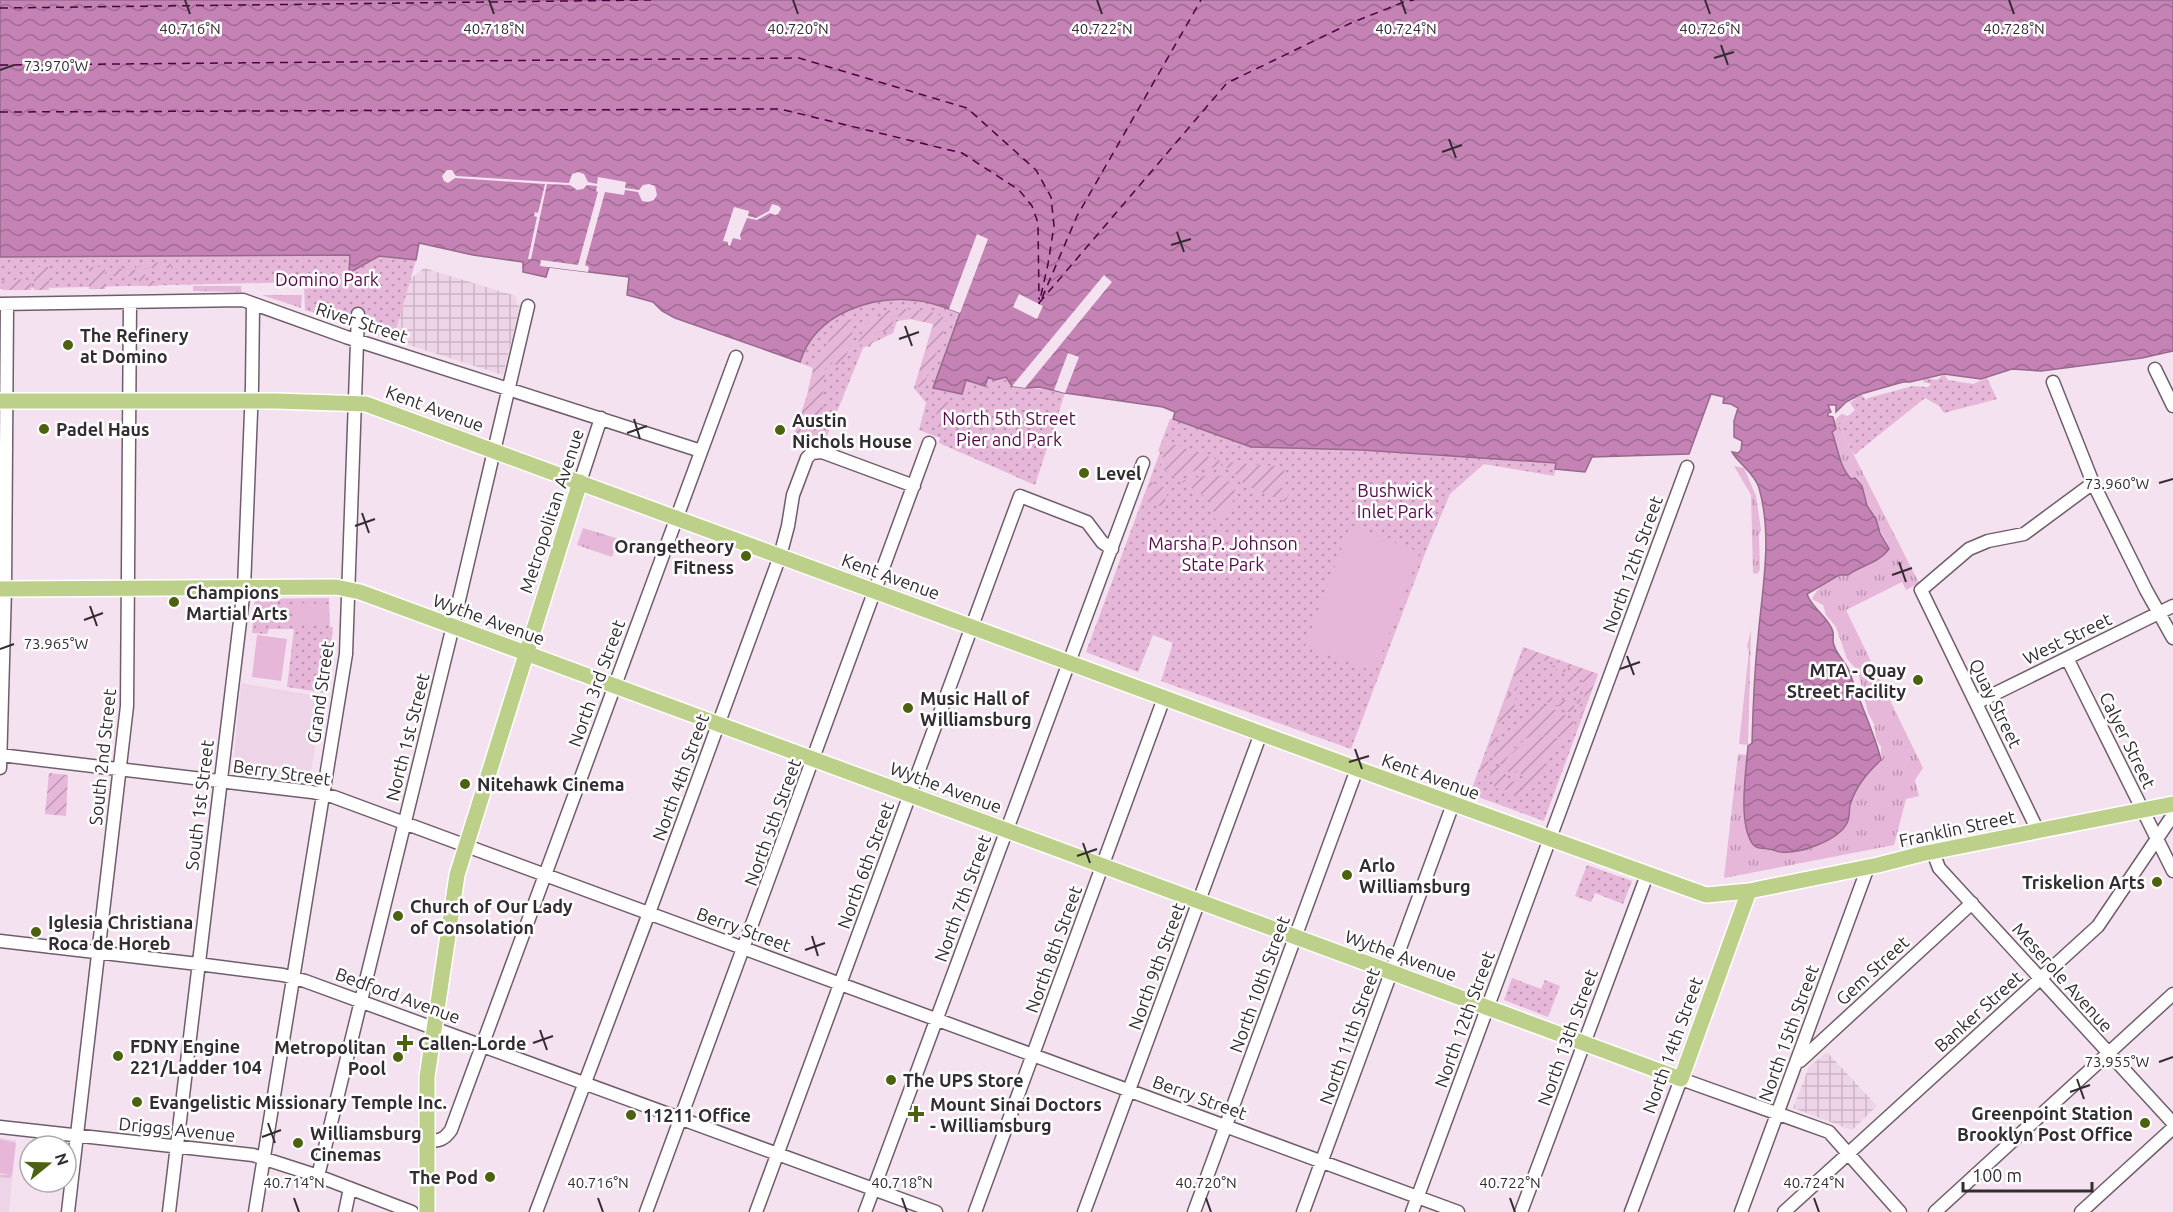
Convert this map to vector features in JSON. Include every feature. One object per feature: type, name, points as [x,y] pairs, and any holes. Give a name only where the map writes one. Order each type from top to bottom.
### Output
[{"type":"main road","name":"Kent Avenue","points":[[4,401],[251,401],[354,403],[373,406],[1703,895],[1749,891]]},
{"type":"main road","name":"Metropolitan Avenue","points":[[427,1212],[427,1077],[457,875],[580,482]]},
{"type":"main road","name":"Wythe Avenue","points":[[3,589],[336,587],[348,590],[526,653],[1681,1079]]},
{"type":"main road","name":"Franklin Street","points":[[1749,891],[2173,804]]},
{"type":"main road","name":"North 14th Street","points":[[1681,1079],[1749,891]]},
{"type":"street","name":"River Street","points":[[4,304],[243,300],[357,340],[702,451]]},
{"type":"street","name":"South 2nd Street","points":[[77,1134],[127,706],[130,302]]},
{"type":"street","points":[[0,760],[4,304]]},
{"type":"street","name":"South 1st Street","points":[[169,1212],[244,588],[253,304]]},
{"type":"street","name":"North 1st Street","points":[[318,1176],[528,306]]},
{"type":"street","name":"Grand Street","points":[[255,1212],[346,654],[358,314]]},
{"type":"street","name":"North 3rd Street","points":[[427,1141],[439,1141],[445,1138],[451,1130],[736,357]]},
{"type":"street","points":[[2155,369],[2173,406]]},
{"type":"street","points":[[2053,382],[2093,483],[2173,638]]},
{"type":"street","name":"Metropolitan Avenue","points":[[580,482],[601,418]]},
{"type":"street","name":"North 5th Street","points":[[646,1212],[929,443]]},
{"type":"street","name":"North 4th Street","points":[[536,1212],[780,556],[794,495],[807,458],[812,453],[828,454],[914,486]]},
{"type":"street","name":"North 7th Street","points":[[865,1212],[1143,463]]},
{"type":"street","name":"North 12th Street","points":[[1412,1212],[1688,467]]},
{"type":"street","name":"Quay Street","points":[[2038,831],[1921,590],[1969,549],[1988,541],[2024,534],[2093,483]]},
{"type":"street","name":"North 6th Street","points":[[756,1212],[1020,496],[1087,522],[1102,542],[1112,549]]},
{"type":"street","name":"West Street","points":[[1976,703],[2173,606]]},
{"type":"street","name":"Calyer Street","points":[[2067,658],[2173,871]]},
{"type":"street","name":"North 8th Street","points":[[975,1212],[1164,698]]},
{"type":"street","name":"North 9th Street","points":[[1084,1212],[1261,733]]},
{"type":"street","name":"Berry Street","points":[[0,760],[119,769],[334,796],[1458,1212]]},
{"type":"street","name":"North 10th Street","points":[[1194,1212],[1357,769]]},
{"type":"street","name":"North 11th Street","points":[[1303,1212],[1453,804]]},
{"type":"street","name":"Banker Street","points":[[1784,1212],[2101,923],[2173,815]]},
{"type":"street","name":"Meserole Avenue","points":[[1933,852],[1939,868],[2173,1124]]},
{"type":"street","name":"North 15th Street","points":[[1741,1212],[1868,867]]},
{"type":"street","name":"North 13th Street","points":[[1521,1212],[1647,875]]},
{"type":"street","name":"Gem Street","points":[[1797,1064],[1971,903]]},
{"type":"street","name":"Bedford Avenue","points":[[0,941],[198,964],[294,978],[361,1000],[936,1212]]},
{"type":"street","points":[[1935,1212],[2173,994]]},
{"type":"street","name":"Wythe Avenue","points":[[1681,1079],[1829,1132],[1900,1212]]},
{"type":"street","name":"North 14th Street","points":[[1631,1212],[1681,1079]]},
{"type":"street","name":"Driggs Avenue","points":[[0,1127],[60,1134]]},
{"type":"street","points":[[2081,1212],[2173,1128]]},
{"type":"street","name":"Driggs Avenue","points":[[78,1136],[264,1158],[412,1212]]},
{"type":"street","points":[[345,1212],[350,1188]]},
{"type":"street","name":"South 2nd Street","points":[[68,1212],[70,1194]]},
{"type":"shaded area","points":[[424,268],[516,296],[517,305],[520,306],[503,375],[393,340],[410,279]]},
{"type":"shaded area","points":[[241,683],[324,697],[310,777],[233,768]]},
{"type":"shaded area","points":[[1827,1052],[1877,1106],[1852,1130],[1793,1108],[1809,1067]]},
{"type":"shaded area","points":[[0,1138],[16,1140],[9,1212],[0,1212]]},
{"type":"green space","name":"North 5th Street Pier and Park","points":[[977,234],[966,380],[988,377],[995,380],[1006,377],[1026,387],[1065,393],[1035,485],[939,443],[940,438],[919,430],[926,403],[914,388],[933,324],[911,319],[897,321],[893,333],[863,348],[823,446],[801,444],[793,437],[813,368],[800,363],[809,342],[823,325],[841,313],[882,301],[928,303],[949,308]]},
{"type":"green space","name":"Domino Park","points":[[351,255],[350,273],[379,256],[416,260],[393,340],[376,335],[370,321],[360,314],[350,312],[350,324],[305,310],[304,282],[0,289],[0,257]]},
{"type":"green space","points":[[145,262],[171,263],[171,268],[145,268],[145,281],[159,281],[158,286],[139,286],[139,266],[145,265]]},
{"type":"green space","points":[[127,266],[135,266],[135,276],[108,276],[108,268],[126,269]]},
{"type":"green space","points":[[34,267],[49,267],[49,290],[34,290]]},
{"type":"green space","points":[[89,267],[105,267],[105,289],[89,289]]},
{"type":"green space","points":[[31,280],[31,290],[2,290],[2,281]]},
{"type":"green space","points":[[193,286],[241,286],[241,292],[193,291]]},
{"type":"green space","points":[[262,295],[302,295],[301,308]]},
{"type":"green space","points":[[898,308],[936,313],[946,319],[923,388],[915,386],[934,324],[897,316],[894,318],[890,333],[878,331],[870,347],[858,344],[866,320],[884,316],[884,310],[895,311]]},
{"type":"green space","points":[[852,319],[852,337],[846,355],[839,366],[832,363],[826,367],[822,421],[818,430],[807,432],[801,444],[793,437],[808,395],[814,367],[809,365],[820,360],[834,327]]},
{"type":"green space","points":[[1944,374],[1948,380],[1973,384],[1987,378],[1997,399],[1944,413],[1939,406],[1925,398],[1854,455],[1838,424],[1855,410],[1850,403],[1861,394],[1866,400],[1913,386],[1928,387],[1931,384],[1923,382],[1924,378],[1937,380]]},
{"type":"green space","points":[[939,401],[951,403],[943,430],[934,425]]},
{"type":"green space","points":[[1842,414],[1850,417],[1838,424],[1919,583],[1906,590],[1902,582],[1846,610],[1923,768],[1915,780],[1919,796],[1906,799],[1894,845],[1724,878],[1738,754],[1747,755],[1745,811],[1752,844],[1763,849],[1781,852],[1847,823],[1854,795],[1867,774],[1881,760],[1881,747],[1876,739],[1874,724],[1868,713],[1858,671],[1847,659],[1836,627],[1826,615],[1823,605],[1812,599],[1827,581],[1837,576],[1848,575],[1887,543],[1867,506],[1862,486],[1848,476],[1837,451],[1832,432],[1836,429],[1836,418]]},
{"type":"green space","name":"Marsha P. Johnson State Park","points":[[1170,419],[1362,450],[1557,463],[1554,476],[1484,464],[1450,494],[1351,749],[1161,681],[1173,643],[1153,635],[1138,672],[1086,652]]},
{"type":"green space","points":[[1167,442],[1221,461],[1221,467],[1203,468],[1177,477],[1160,468]]},
{"type":"green space","points":[[1227,462],[1285,467],[1281,489],[1289,494],[1285,502],[1245,485],[1231,469],[1225,467]]},
{"type":"green space","points":[[1734,466],[1744,468],[1756,496],[1761,530],[1759,535],[1760,570],[1757,574],[1753,573],[1751,495]]},
{"type":"green space","points":[[1213,474],[1226,478],[1235,488],[1232,505],[1216,522],[1210,500],[1181,481]]},
{"type":"green space","points":[[1150,482],[1169,489],[1163,507],[1144,500]]},
{"type":"green space","points":[[1350,526],[1420,552],[1375,672],[1305,646]]},
{"type":"green space","points":[[583,528],[619,539],[612,557],[577,545]]},
{"type":"green space","points":[[1209,534],[1201,559],[1178,551],[1188,540]]},
{"type":"green space","points":[[329,598],[330,627],[333,627],[326,693],[287,687],[294,629],[269,629],[267,634],[252,633],[255,599]]},
{"type":"green space","points":[[255,600],[271,600],[269,617],[254,616]]},
{"type":"green space","points":[[294,603],[328,604],[328,623],[293,623]]},
{"type":"green space","points":[[1751,630],[1748,745],[1739,744],[1749,651],[1747,647]]},
{"type":"green space","points":[[257,635],[287,639],[281,681],[252,677]]},
{"type":"green space","points":[[1523,647],[1598,674],[1544,821],[1470,794]]},
{"type":"green space","points":[[1525,648],[1598,674],[1580,720],[1585,688],[1581,678],[1568,667],[1551,661],[1535,663],[1527,669],[1516,691],[1510,688]]},
{"type":"green space","points":[[1550,665],[1566,670],[1577,682],[1581,698],[1578,715],[1576,696],[1569,678],[1561,670]]},
{"type":"green space","points":[[1509,693],[1516,696],[1514,710],[1500,725],[1494,747],[1488,755],[1490,756],[1484,778],[1474,787]]},
{"type":"green space","points":[[1544,694],[1558,700],[1574,700],[1574,715],[1563,707],[1543,701]]},
{"type":"green space","points":[[1537,704],[1561,712],[1575,723],[1568,738],[1530,737],[1516,745],[1504,764],[1491,767],[1493,758],[1503,741]]},
{"type":"green space","points":[[1546,736],[1561,739],[1562,742],[1544,766],[1539,782],[1526,793],[1522,788],[1524,779],[1518,770],[1509,775],[1509,760],[1517,748],[1524,743]]},
{"type":"green space","points":[[1499,765],[1504,766],[1509,779],[1518,782],[1518,788],[1523,795],[1516,797],[1506,790],[1494,788],[1493,778],[1490,778],[1491,770]]},
{"type":"green space","points":[[49,773],[68,775],[66,816],[45,814]]},
{"type":"green space","points":[[1587,865],[1632,881],[1623,904],[1595,893],[1591,902],[1575,896]]},
{"type":"green space","points":[[1512,978],[1541,989],[1545,980],[1560,986],[1548,1017],[1504,1000]]},
{"type":"green space","points":[[0,1139],[16,1143],[10,1178],[0,1177],[0,1175],[10,1175],[0,1173]]},
{"type":"water","points":[[0,0],[2173,0],[2173,351],[2142,358],[2041,371],[2012,369],[1981,379],[1944,374],[1903,382],[1861,394],[1846,402],[1836,412],[1836,405],[1828,405],[1831,412],[1828,416],[1833,417],[1836,429],[1832,432],[1841,463],[1851,479],[1855,478],[1862,486],[1867,506],[1876,519],[1880,533],[1889,549],[1875,561],[1848,575],[1839,575],[1807,594],[1831,627],[1835,649],[1849,669],[1881,760],[1855,792],[1850,805],[1848,821],[1842,829],[1827,841],[1817,845],[1798,851],[1779,852],[1755,846],[1748,834],[1745,822],[1745,782],[1748,746],[1752,743],[1766,544],[1759,488],[1751,474],[1732,452],[1738,453],[1741,450],[1742,441],[1734,437],[1734,421],[1738,408],[1723,403],[1724,397],[1711,394],[1689,454],[1592,457],[1585,472],[1555,469],[1556,463],[1362,450],[1251,447],[1173,419],[1175,412],[1163,407],[1039,387],[1012,386],[1006,377],[995,380],[988,377],[985,386],[966,380],[962,394],[933,388],[960,313],[920,301],[884,301],[848,310],[832,319],[818,331],[800,362],[675,318],[662,311],[653,302],[627,295],[629,277],[549,267],[546,277],[523,272],[523,262],[473,255],[419,243],[416,260],[379,256],[349,273],[350,255],[0,257]]},
{"type":"pier","points":[[447,170],[452,170],[456,176],[569,183],[572,174],[578,172],[584,174],[588,182],[597,184],[598,177],[626,182],[625,188],[639,190],[643,185],[649,184],[655,186],[657,195],[654,200],[648,202],[642,201],[638,192],[625,190],[624,195],[605,192],[585,265],[589,267],[588,272],[540,266],[541,260],[578,265],[598,192],[596,191],[597,186],[587,185],[577,190],[570,185],[547,184],[531,259],[528,259],[537,217],[534,216],[535,212],[538,213],[545,184],[455,178],[448,183],[442,176]]},
{"type":"pier","points":[[772,204],[781,209],[778,214],[770,213],[757,220],[747,218],[740,235],[741,240],[733,238],[730,246],[728,242],[723,241],[734,207],[749,211],[748,216],[756,218],[769,211]]},
{"type":"pier","points":[[977,234],[988,239],[960,313],[949,309]]},
{"type":"pier","points":[[1104,275],[1112,282],[1025,388],[1012,386]]},
{"type":"pier","points":[[1019,294],[1043,306],[1037,319],[1013,307]]},
{"type":"pier","points":[[1068,353],[1079,357],[1065,393],[1054,390]]},
{"type":"ferry route","points":[[0,8],[651,0]]},
{"type":"ferry route","points":[[1042,298],[1077,216],[1201,0]]},
{"type":"ferry route","points":[[1039,303],[1227,83],[1351,23],[1414,0]]},
{"type":"ferry route","points":[[0,65],[799,58],[967,108],[1036,170],[1051,197],[1054,226],[1039,304]]},
{"type":"ferry route","points":[[0,112],[780,109],[962,153],[1019,190],[1032,206],[1038,223],[1039,300]]},
{"type":"place","name":"The Refinery at Domino","points":[[68,345]]},
{"type":"place","name":"Padel Haus","points":[[44,429]]},
{"type":"place","name":"Austin Nichols House","points":[[780,430]]},
{"type":"place","name":"Level","points":[[1084,473]]},
{"type":"place","name":"Orangetheory Fitness","points":[[746,556]]},
{"type":"place","name":"Champions Martial Arts","points":[[174,602]]},
{"type":"place","name":"MTA - Quay Street Facility","points":[[1918,680]]},
{"type":"place","name":"Music Hall of Williamsburg","points":[[908,708]]},
{"type":"place","name":"Nitehawk Cinema","points":[[465,784]]},
{"type":"place","name":"Arlo Williamsburg","points":[[1347,875]]},
{"type":"place","name":"Triskelion Arts","points":[[2157,882]]},
{"type":"place","name":"Church of Our Lady of Consolation","points":[[398,916]]},
{"type":"place","name":"Iglesia Christiana Roca de Horeb","points":[[36,932]]},
{"type":"place","name":"Callen-Lorde","points":[[405,1043]]},
{"type":"place","name":"FDNY Engine 221/Ladder 104","points":[[118,1056]]},
{"type":"place","name":"Metropolitan Pool","points":[[398,1057]]},
{"type":"place","name":"The UPS Store","points":[[891,1080]]},
{"type":"place","name":"Evangelistic Missionary Temple Inc.","points":[[137,1102]]},
{"type":"place","name":"Mount Sinai Doctors - Williamsburg","points":[[916,1114]]},
{"type":"place","name":"11211 Office","points":[[631,1115]]},
{"type":"place","name":"Greenpoint Station Brooklyn Post Office","points":[[2145,1123]]},
{"type":"place","name":"Williamsburg Cinemas","points":[[298,1143]]},
{"type":"place","name":"The Pod","points":[[490,1177]]},
{"type":"park label","name":"Bushwick Inlet Park","points":[[1395,500]]}]
